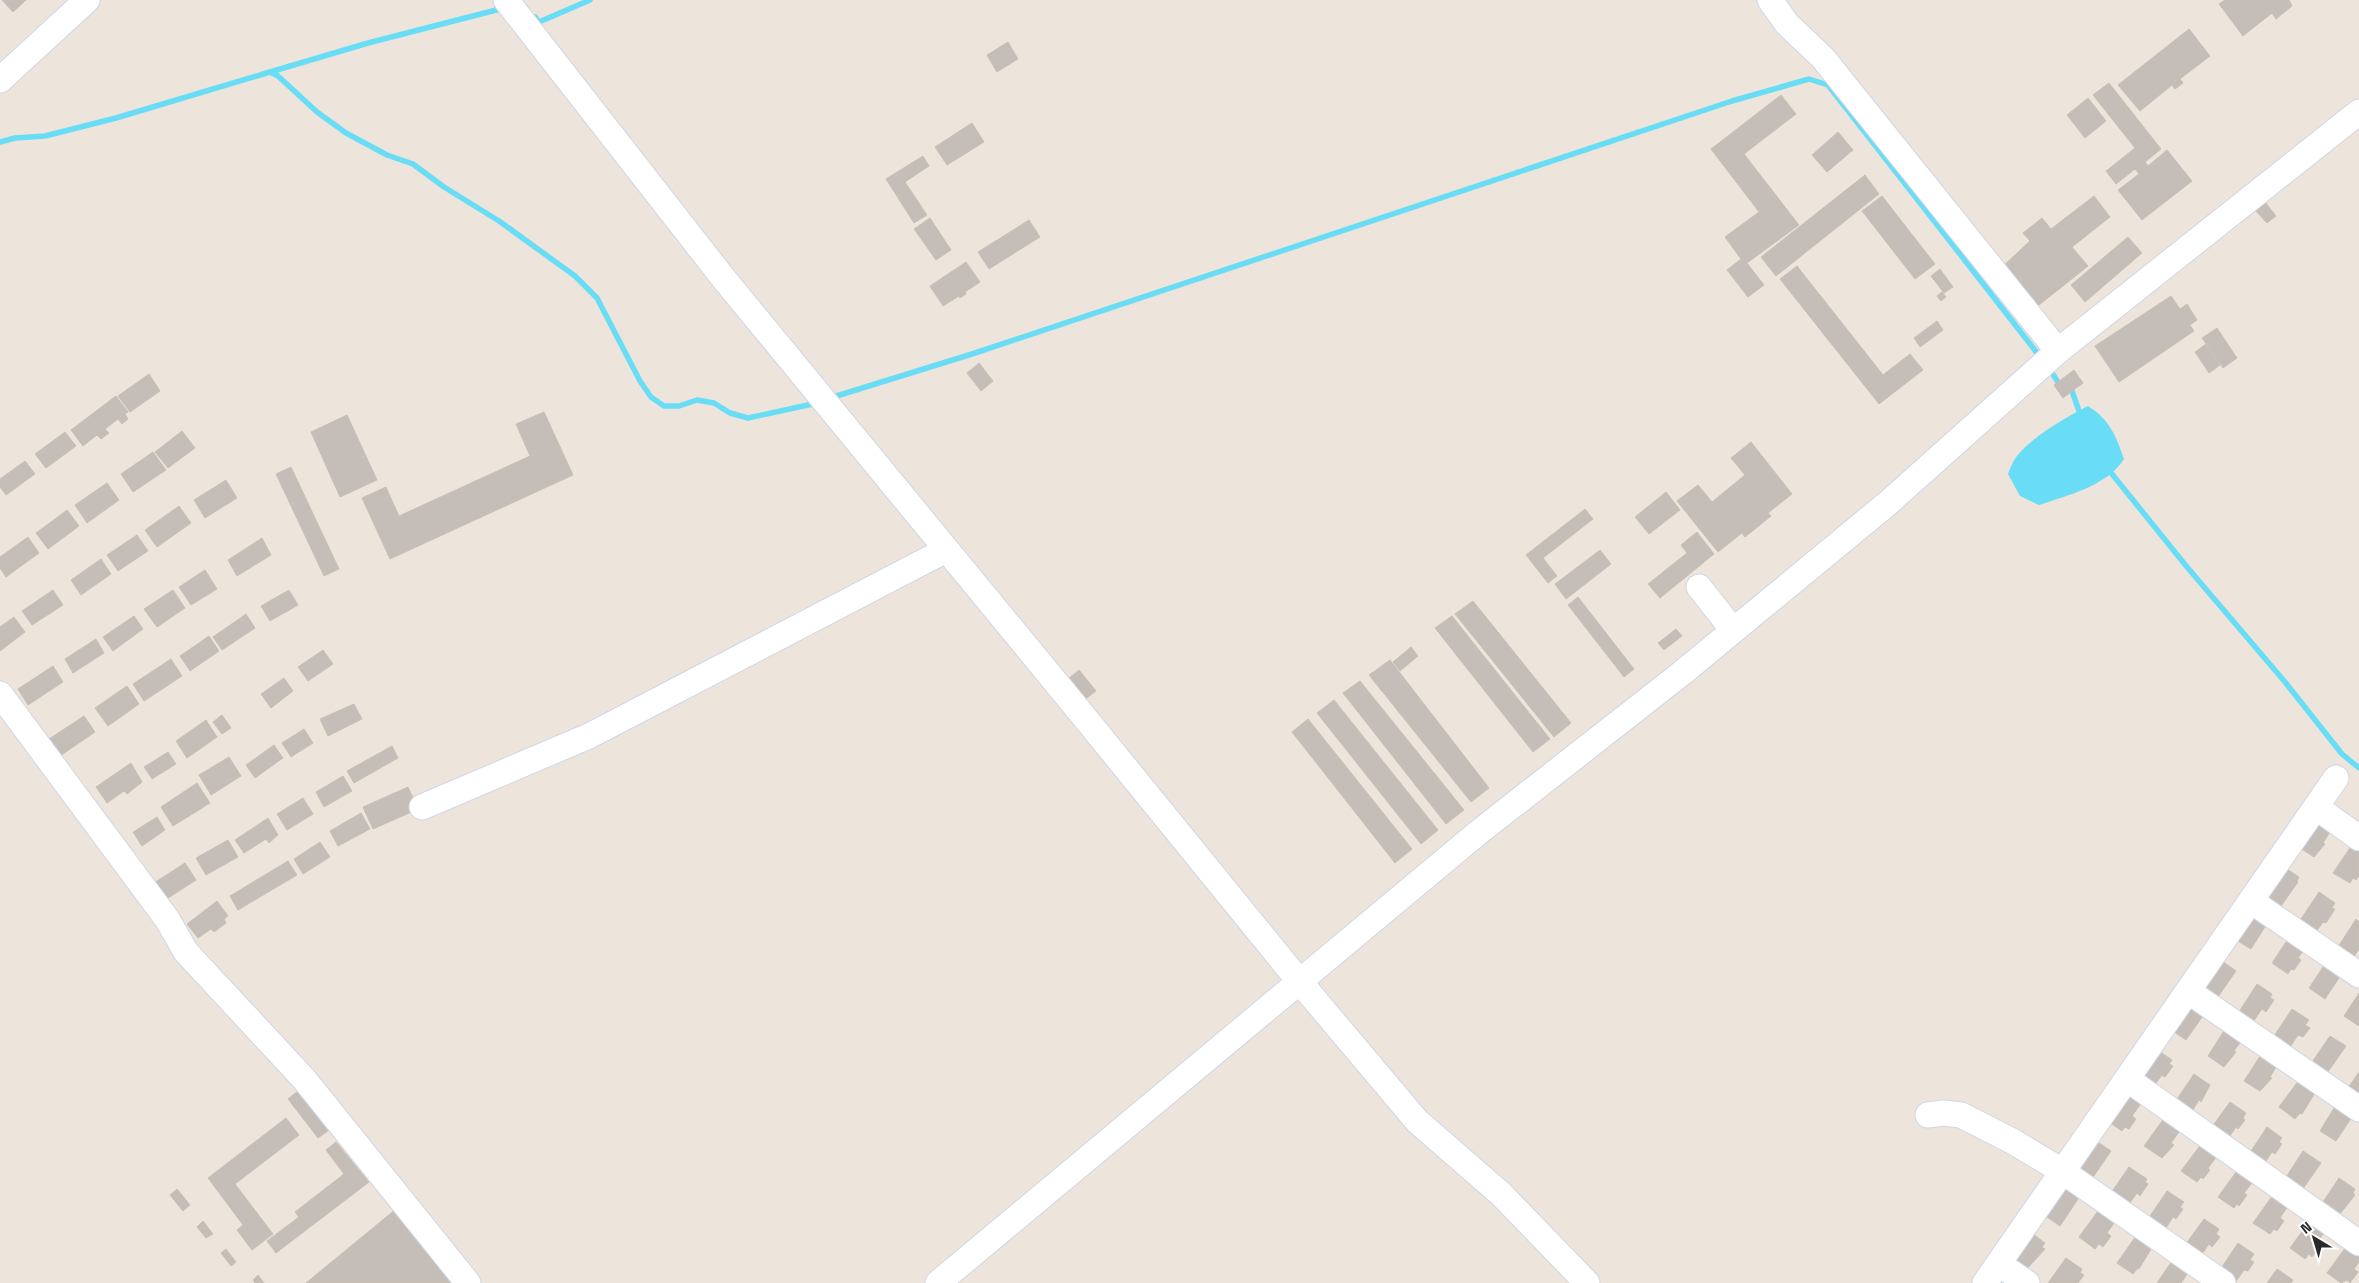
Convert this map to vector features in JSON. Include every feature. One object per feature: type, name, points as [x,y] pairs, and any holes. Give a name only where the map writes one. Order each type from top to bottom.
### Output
[{"type":"street","points":[[506,0],[724,279],[1299,981],[1417,1121],[1502,1194],[1587,1283]]},
{"type":"street","points":[[1770,0],[1787,24],[1823,58],[2058,351]]},
{"type":"street","points":[[0,80],[75,4]]},
{"type":"street","points":[[938,1283],[1479,832],[1733,630],[1888,503],[2058,351],[2359,112]]},
{"type":"street","points":[[422,807],[589,736],[946,550]]},
{"type":"street","points":[[1699,587],[1733,630]]},
{"type":"street","points":[[0,694],[167,919],[186,952],[308,1084],[468,1283]]},
{"type":"street","points":[[2026,1283],[1992,1273],[2336,778]]},
{"type":"street","points":[[2316,807],[2359,838]]},
{"type":"street","points":[[2251,901],[2359,975]]},
{"type":"street","points":[[2188,991],[2359,1109]]},
{"type":"street","points":[[2127,1078],[2359,1243]]},
{"type":"street","points":[[1928,1115],[1942,1113],[1968,1118],[1983,1125],[2062,1171],[2223,1283]]},
{"type":"water","points":[[2088,406],[2096,411],[2107,423],[2124,459],[2108,476],[2074,493],[2039,505],[2020,496],[2008,474],[2017,456],[2040,435]]},
{"type":"building","points":[[2,0],[26,0],[13,12]]},
{"type":"building","points":[[2225,0],[2289,0],[2292,6],[2276,19],[2272,13],[2243,36],[2219,4]]},
{"type":"building","points":[[2189,29],[2210,56],[2180,79],[2183,83],[2175,89],[2172,85],[2140,111],[2118,85]]},
{"type":"building","points":[[1008,42],[1018,59],[997,72],[987,55]]},
{"type":"building","points":[[2109,83],[2161,149],[2145,162],[2148,166],[2167,150],[2192,181],[2142,220],[2118,190],[2139,174],[2135,169],[2116,184],[2106,171],[2135,148],[2093,95]]},
{"type":"building","points":[[1781,95],[1796,114],[1744,154],[1799,225],[1747,263],[1764,285],[1748,297],[1727,270],[1741,259],[1725,237],[1759,212],[1711,149]]},
{"type":"building","points":[[2088,98],[2106,121],[2085,138],[2067,115]]},
{"type":"building","points":[[972,123],[984,142],[947,165],[935,147]]},
{"type":"building","points":[[1838,132],[1853,150],[1827,172],[1812,155]]},
{"type":"building","points":[[923,156],[929,166],[905,182],[927,215],[914,223],[886,179]]},
{"type":"building","points":[[1865,175],[1879,194],[1776,276],[1761,257]]},
{"type":"building","points":[[1882,196],[1935,264],[1915,279],[1862,211]]},
{"type":"building","points":[[2094,196],[2110,217],[2072,247],[2088,266],[2034,309],[2001,268],[2030,241],[2023,233],[2042,218],[2051,229]]},
{"type":"building","points":[[2266,203],[2276,216],[2267,223],[2256,211]]},
{"type":"building","points":[[930,218],[951,250],[936,260],[914,229]]},
{"type":"building","points":[[1029,220],[1040,237],[989,269],[978,252]]},
{"type":"building","points":[[2128,237],[2142,253],[2085,302],[2071,285]]},
{"type":"building","points":[[966,262],[980,282],[965,292],[966,294],[960,298],[959,296],[943,306],[930,286]]},
{"type":"building","points":[[1797,266],[1883,375],[1910,354],[1923,370],[1879,404],[1780,279]]},
{"type":"building","points":[[1940,269],[1953,287],[1944,293],[1931,276]]},
{"type":"building","points":[[1942,292],[1946,297],[1941,301],[1937,296]]},
{"type":"building","points":[[2171,296],[2180,309],[2187,304],[2197,320],[2190,325],[2194,331],[2119,382],[2095,346]]},
{"type":"building","points":[[1937,321],[1943,330],[1920,347],[1914,338]]},
{"type":"building","points":[[2217,328],[2237,358],[2223,368],[2202,338]]},
{"type":"building","points":[[2206,344],[2220,365],[2209,373],[2195,352]]},
{"type":"building","points":[[979,363],[993,381],[981,391],[967,373]]},
{"type":"building","points":[[2074,370],[2083,383],[2063,398],[2054,385]]},
{"type":"building","points":[[149,374],[160,391],[130,412],[118,396]]},
{"type":"building","points":[[116,396],[128,412],[125,414],[128,419],[122,424],[118,419],[105,429],[109,433],[101,439],[97,435],[83,446],[71,430]]},
{"type":"building","points":[[544,412],[573,475],[390,559],[362,498],[386,487],[399,516],[530,456],[516,424]]},
{"type":"building","points":[[347,415],[377,480],[340,497],[311,432]]},
{"type":"building","points":[[182,431],[195,448],[168,468],[155,452]]},
{"type":"building","points":[[65,432],[76,446],[46,468],[35,454]]},
{"type":"building","points":[[1751,442],[1792,494],[1768,513],[1771,516],[1745,537],[1742,533],[1718,552],[1677,501],[1698,485],[1712,502],[1745,475],[1731,458]]},
{"type":"building","points":[[153,452],[166,470],[133,492],[121,474]]},
{"type":"building","points":[[25,461],[35,474],[6,495],[0,487],[0,479]]},
{"type":"building","points":[[291,467],[339,569],[324,576],[276,474]]},
{"type":"building","points":[[226,480],[237,498],[205,518],[194,500]]},
{"type":"building","points":[[107,483],[119,500],[87,523],[75,505]]},
{"type":"building","points":[[1666,492],[1680,510],[1649,534],[1635,517]]},
{"type":"building","points":[[179,506],[191,523],[157,547],[145,530]]},
{"type":"building","points":[[1585,509],[1593,519],[1543,558],[1557,576],[1548,583],[1526,555]]},
{"type":"building","points":[[67,510],[79,526],[48,549],[36,533]]},
{"type":"building","points":[[1697,532],[1714,554],[1660,598],[1648,584],[1687,553],[1681,545]]},
{"type":"building","points":[[137,535],[148,551],[118,571],[107,555]]},
{"type":"building","points":[[28,537],[39,553],[6,577],[0,568],[0,557]]},
{"type":"building","points":[[262,538],[271,555],[237,576],[228,560]]},
{"type":"building","points":[[1600,550],[1611,564],[1566,599],[1555,584]]},
{"type":"building","points":[[101,559],[111,574],[81,595],[71,580]]},
{"type":"building","points":[[205,570],[217,589],[191,605],[179,587]]},
{"type":"building","points":[[53,590],[63,605],[32,625],[22,611]]},
{"type":"building","points":[[173,590],[185,608],[157,627],[144,609]]},
{"type":"building","points":[[289,590],[298,605],[270,621],[261,606]]},
{"type":"building","points":[[1578,597],[1634,669],[1624,677],[1568,605]]},
{"type":"building","points":[[1473,601],[1571,723],[1554,737],[1455,614]]},
{"type":"building","points":[[246,614],[255,628],[222,650],[213,637]]},
{"type":"building","points":[[134,616],[143,629],[113,651],[103,637]]},
{"type":"building","points":[[1452,616],[1550,739],[1533,752],[1435,628]]},
{"type":"building","points":[[14,617],[25,632],[0,651],[0,627]]},
{"type":"building","points":[[1676,629],[1682,636],[1664,650],[1658,643]]},
{"type":"building","points":[[209,636],[219,651],[190,671],[180,656]]},
{"type":"building","points":[[96,639],[104,653],[73,673],[65,659]]},
{"type":"building","points":[[1411,647],[1418,656],[1400,671],[1393,662]]},
{"type":"building","points":[[323,650],[333,664],[308,681],[298,667]]},
{"type":"building","points":[[171,659],[182,676],[144,701],[133,684]]},
{"type":"building","points":[[1390,660],[1489,788],[1471,802],[1369,675]]},
{"type":"building","points":[[53,666],[63,682],[28,705],[18,689]]},
{"type":"building","points":[[1079,670],[1096,691],[1084,700],[1068,679]]},
{"type":"building","points":[[284,678],[293,691],[271,708],[261,694]]},
{"type":"building","points":[[1360,681],[1464,810],[1446,824],[1343,693]]},
{"type":"building","points":[[127,686],[139,704],[108,726],[95,708]]},
{"type":"building","points":[[1334,700],[1438,830],[1421,844],[1317,713]]},
{"type":"building","points":[[354,704],[362,719],[328,736],[320,719]]},
{"type":"building","points":[[222,715],[231,728],[222,734],[213,722]]},
{"type":"building","points":[[84,716],[95,732],[60,756],[49,739]]},
{"type":"building","points":[[1308,719],[1412,849],[1395,863],[1292,732]]},
{"type":"building","points":[[206,720],[217,737],[187,758],[176,741]]},
{"type":"building","points":[[304,729],[313,743],[291,757],[282,743]]},
{"type":"building","points":[[274,745],[283,758],[255,778],[246,765]]},
{"type":"building","points":[[392,746],[398,758],[354,783],[347,771]]},
{"type":"building","points":[[168,752],[176,764],[152,779],[144,767]]},
{"type":"building","points":[[229,757],[241,776],[211,795],[199,775]]},
{"type":"building","points":[[131,763],[142,782],[127,794],[124,791],[107,803],[96,787]]},
{"type":"building","points":[[343,776],[352,791],[324,807],[316,792]]},
{"type":"building","points":[[197,783],[210,803],[173,826],[161,807]]},
{"type":"building","points":[[408,787],[418,809],[373,829],[363,807]]},
{"type":"building","points":[[303,798],[313,814],[287,830],[277,814]]},
{"type":"building","points":[[361,813],[370,829],[338,846],[330,831]]},
{"type":"building","points":[[2317,816],[2333,827],[2323,843],[2325,844],[2314,857],[2297,846]]},
{"type":"building","points":[[157,817],[165,830],[142,846],[133,832]]},
{"type":"building","points":[[268,818],[278,835],[269,843],[266,839],[244,853],[235,840]]},
{"type":"building","points":[[228,840],[238,857],[206,875],[196,858]]},
{"type":"building","points":[[320,842],[330,857],[303,874],[294,859]]},
{"type":"building","points":[[2354,842],[2359,845],[2359,876],[2356,880],[2353,878],[2350,883],[2333,873]]},
{"type":"building","points":[[288,861],[297,875],[238,910],[230,896]]},
{"type":"building","points":[[185,863],[196,880],[165,900],[154,883]]},
{"type":"building","points":[[2282,866],[2299,877],[2298,882],[2279,909],[2261,897]]},
{"type":"building","points":[[2319,892],[2335,903],[2332,908],[2335,909],[2326,923],[2323,922],[2315,933],[2299,922]]},
{"type":"building","points":[[217,901],[228,916],[224,919],[226,923],[214,932],[211,929],[198,938],[187,924]]},
{"type":"building","points":[[2251,911],[2268,922],[2251,949],[2233,938]]},
{"type":"building","points":[[2356,919],[2359,922],[2359,949],[2352,960],[2336,950]]},
{"type":"building","points":[[2292,933],[2308,944],[2298,958],[2301,960],[2294,970],[2291,969],[2288,974],[2272,963]]},
{"type":"building","points":[[2329,958],[2345,969],[2325,999],[2309,988]]},
{"type":"building","points":[[2219,959],[2236,971],[2215,1001],[2198,989]]},
{"type":"building","points":[[2257,984],[2272,994],[2270,998],[2274,1000],[2266,1012],[2262,1009],[2251,1025],[2237,1015]]},
{"type":"building","points":[[2359,993],[2359,1026],[2344,1016]]},
{"type":"building","points":[[2191,999],[2207,1010],[2186,1040],[2170,1029]]},
{"type":"building","points":[[2292,1009],[2309,1020],[2305,1025],[2310,1028],[2303,1037],[2298,1035],[2288,1050],[2272,1039]]},
{"type":"building","points":[[2227,1026],[2244,1037],[2234,1051],[2236,1052],[2224,1067],[2208,1056]]},
{"type":"building","points":[[2330,1036],[2346,1046],[2325,1076],[2310,1065]]},
{"type":"building","points":[[2156,1049],[2172,1060],[2169,1064],[2173,1066],[2165,1077],[2162,1075],[2151,1090],[2135,1079]]},
{"type":"building","points":[[2264,1050],[2280,1061],[2270,1077],[2272,1078],[2260,1091],[2244,1081]]},
{"type":"building","points":[[2359,1072],[2359,1100],[2346,1091]]},
{"type":"building","points":[[2194,1074],[2210,1085],[2201,1102],[2199,1100],[2189,1116],[2173,1105]]},
{"type":"building","points":[[2302,1076],[2318,1088],[2302,1114],[2300,1113],[2295,1119],[2279,1107]]},
{"type":"building","points":[[2126,1090],[2143,1101],[2132,1116],[2136,1119],[2129,1129],[2125,1127],[2122,1131],[2106,1120]]},
{"type":"building","points":[[298,1091],[329,1130],[318,1138],[288,1099]]},
{"type":"building","points":[[2339,1100],[2356,1111],[2336,1141],[2320,1131]]},
{"type":"building","points":[[2230,1102],[2246,1113],[2243,1118],[2245,1120],[2238,1129],[2236,1127],[2226,1142],[2209,1131]]},
{"type":"building","points":[[2165,1117],[2181,1129],[2171,1143],[2174,1145],[2162,1158],[2144,1146]]},
{"type":"building","points":[[286,1118],[299,1135],[235,1184],[273,1234],[252,1250],[237,1230],[243,1225],[208,1178]]},
{"type":"building","points":[[2267,1127],[2282,1138],[2279,1142],[2282,1144],[2275,1154],[2272,1152],[2262,1167],[2247,1157]]},
{"type":"building","points":[[2093,1139],[2111,1151],[2089,1183],[2072,1171]]},
{"type":"building","points":[[336,1142],[369,1182],[276,1253],[267,1241],[299,1217],[295,1212],[344,1174],[326,1150]]},
{"type":"building","points":[[2202,1143],[2218,1155],[2208,1168],[2210,1170],[2203,1179],[2201,1177],[2197,1182],[2181,1171]]},
{"type":"building","points":[[2303,1151],[2321,1163],[2300,1193],[2283,1182]]},
{"type":"building","points":[[2129,1167],[2147,1179],[2145,1182],[2148,1184],[2140,1196],[2137,1193],[2126,1208],[2109,1196]]},
{"type":"building","points":[[2239,1168],[2255,1179],[2244,1193],[2247,1195],[2239,1206],[2237,1204],[2234,1208],[2218,1197]]},
{"type":"building","points":[[2339,1178],[2355,1189],[2353,1193],[2355,1195],[2336,1219],[2319,1208]]},
{"type":"building","points":[[2063,1180],[2082,1193],[2060,1226],[2041,1213]]},
{"type":"building","points":[[177,1189],[190,1205],[183,1211],[170,1195]]},
{"type":"building","points":[[2167,1191],[2184,1202],[2180,1207],[2183,1209],[2176,1219],[2173,1217],[2163,1233],[2146,1222]]},
{"type":"building","points":[[2275,1192],[2290,1203],[2280,1218],[2284,1221],[2277,1231],[2274,1229],[2270,1234],[2253,1223]]},
{"type":"building","points":[[2101,1207],[2117,1219],[2107,1233],[2111,1236],[2103,1247],[2099,1244],[2095,1249],[2079,1237]]},
{"type":"building","points":[[396,1209],[457,1283],[306,1283]]},
{"type":"building","points":[[2204,1219],[2219,1229],[2216,1234],[2220,1237],[2212,1247],[2209,1244],[2198,1260],[2183,1248]]},
{"type":"building","points":[[2311,1219],[2326,1230],[2317,1243],[2321,1245],[2312,1257],[2309,1254],[2305,1259],[2290,1248]]},
{"type":"building","points":[[203,1221],[213,1234],[206,1238],[197,1227]]},
{"type":"building","points":[[2029,1231],[2045,1243],[2042,1247],[2045,1249],[2024,1272],[2007,1260]]},
{"type":"building","points":[[2138,1233],[2154,1244],[2139,1269],[2133,1274],[2117,1263]]},
{"type":"building","points":[[2238,1243],[2254,1254],[2250,1260],[2254,1262],[2248,1271],[2244,1270],[2235,1283],[2232,1283],[2218,1273]]},
{"type":"building","points":[[2348,1244],[2359,1252],[2359,1262],[2354,1269],[2358,1272],[2350,1283],[2347,1280],[2341,1283],[2327,1273]]},
{"type":"building","points":[[226,1249],[236,1262],[231,1266],[221,1253]]},
{"type":"building","points":[[2066,1258],[2082,1269],[2080,1273],[2084,1275],[2078,1283],[2048,1283]]},
{"type":"building","points":[[2174,1258],[2190,1270],[2181,1283],[2157,1283]]},
{"type":"building","points":[[2277,1269],[2293,1280],[2291,1283],[2267,1283]]},
{"type":"building","points":[[258,1275],[264,1283],[255,1283],[253,1280]]},
{"type":"waterway","points":[[535,17],[539,22],[590,0]]},
{"type":"waterway","points":[[270,72],[368,43],[504,8]]},
{"type":"waterway","points":[[0,142],[15,138],[45,136],[116,118],[270,72],[278,76],[317,112],[346,133],[387,155],[413,164],[444,187],[499,221],[575,276],[597,298],[640,381],[651,397],[664,406],[679,406],[697,400],[714,403],[730,413],[748,418],[817,403]]},
{"type":"waterway","points":[[830,398],[972,354],[1732,101],[1809,79],[1828,85],[2041,358]]},
{"type":"waterway","points":[[2048,367],[2058,382]]},
{"type":"waterway","points":[[2072,391],[2079,411]]},
{"type":"waterway","points":[[2112,474],[2187,567],[2285,682],[2342,754],[2359,768]]}]
